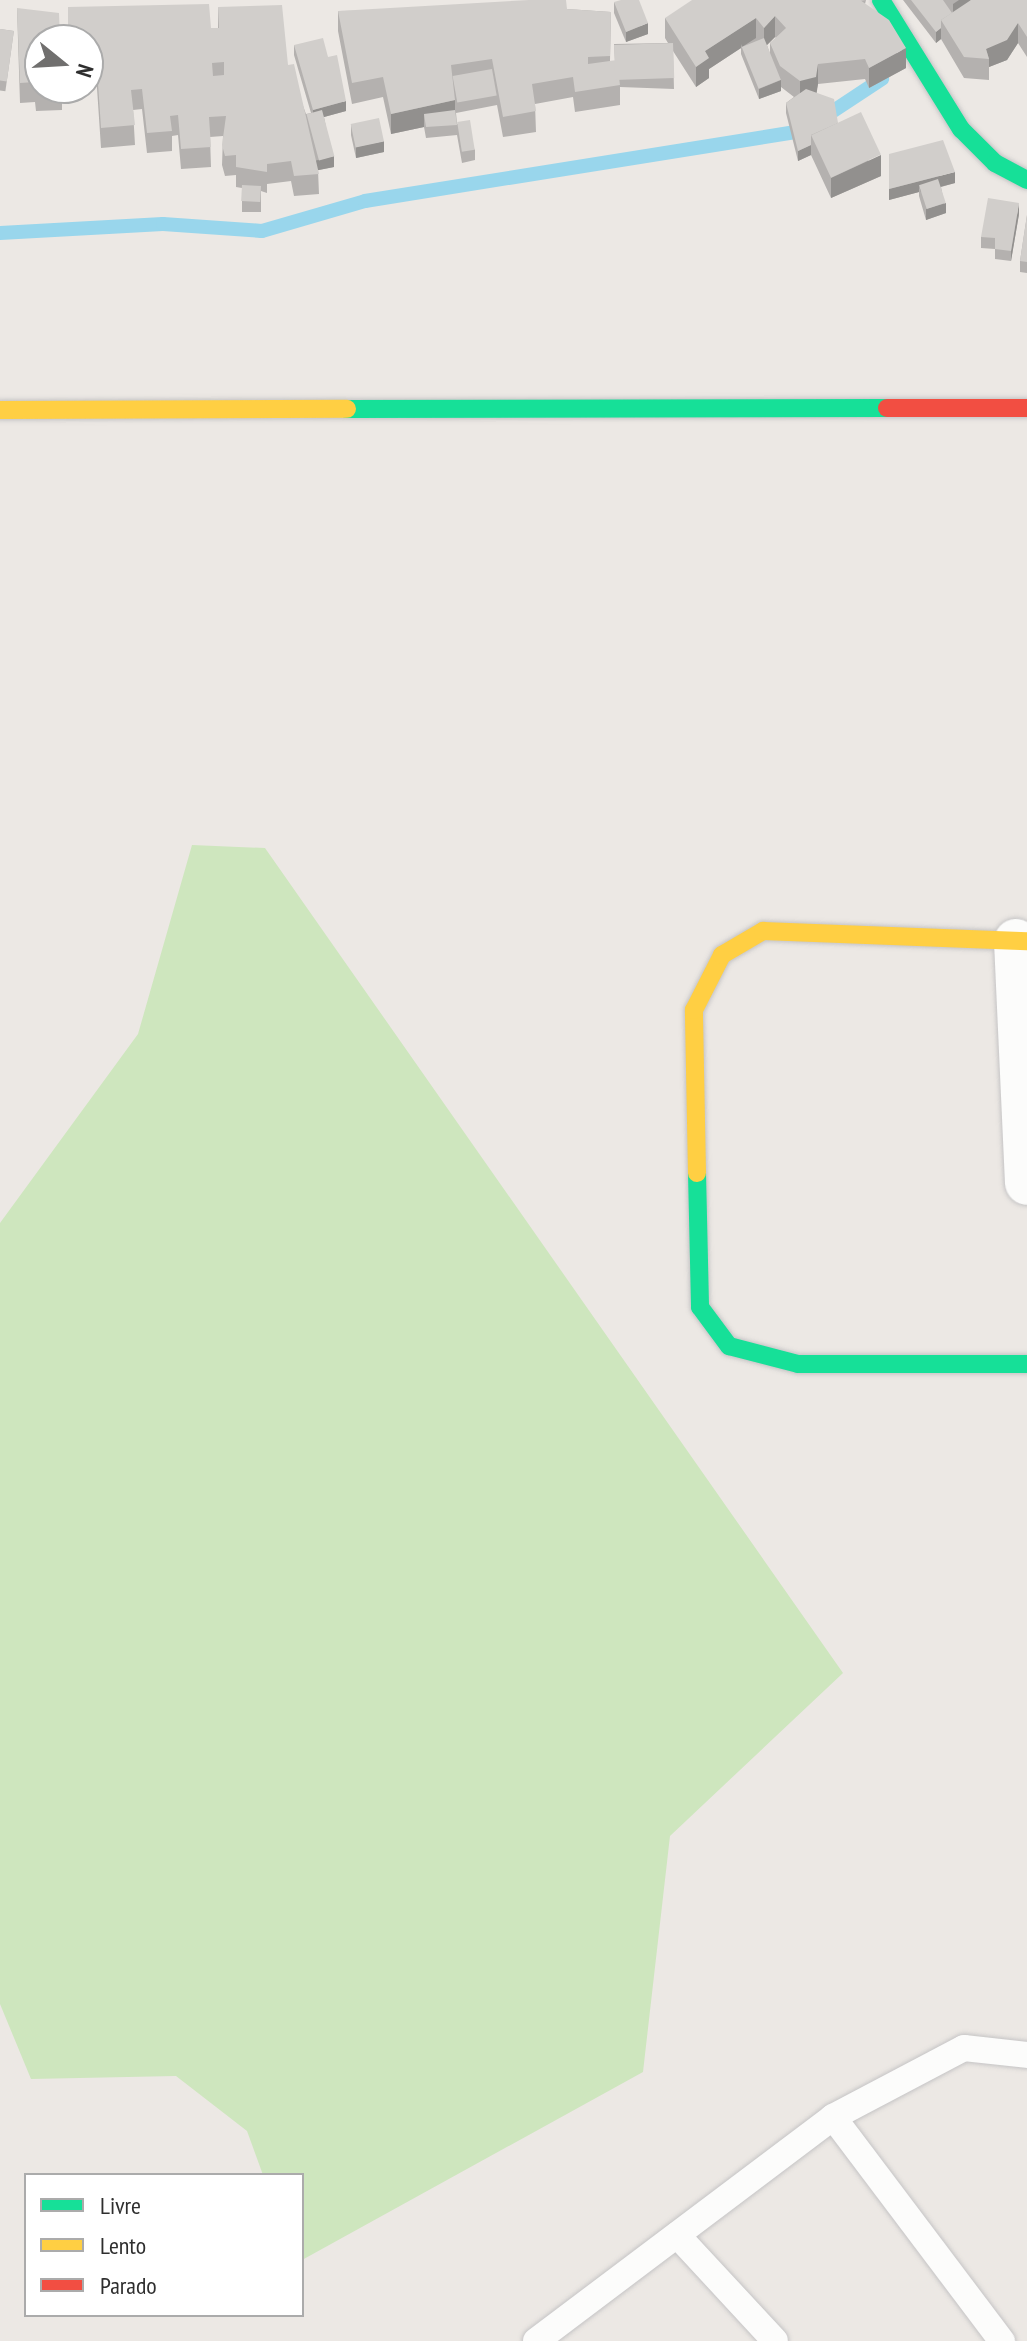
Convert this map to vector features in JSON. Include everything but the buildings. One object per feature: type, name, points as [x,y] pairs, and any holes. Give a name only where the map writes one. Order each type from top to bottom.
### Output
[{"type":"street","points":[[881,0],[961,129],[995,163],[1027,180]]},
{"type":"street","points":[[0,410],[1027,408]]},
{"type":"street","points":[[1027,1183],[1021,941],[763,931],[722,955],[694,1010],[700,1307],[729,1346],[798,1364],[1027,1364]]},
{"type":"lane","points":[[536,2341],[833,2117],[964,2048],[1027,2055]]},
{"type":"lane","points":[[833,2117],[1002,2341]]},
{"type":"lane","points":[[677,2235],[775,2341]]},
{"type":"green space","points":[[192,845],[265,848],[843,1673],[670,1836],[643,2072],[304,2259],[304,2173],[262,2173],[247,2131],[176,2076],[31,2079],[0,2004],[0,1223],[138,1034]]},
{"type":"waterway","points":[[0,233],[163,224],[262,231],[365,201],[803,131],[882,79]]},
{"type":"traffic: fast","points":[[881,0],[961,129],[995,163],[1027,180]]},
{"type":"traffic: fast","points":[[347,409],[887,408]]},
{"type":"traffic: fast","points":[[697,1173],[700,1307],[729,1346],[798,1364],[1027,1364]]},
{"type":"traffic: slow","points":[[0,410],[347,409]]},
{"type":"traffic: slow","points":[[697,1173],[694,1010],[722,955],[763,931],[1027,941]]},
{"type":"traffic: jam","points":[[887,408],[1027,408]]}]
